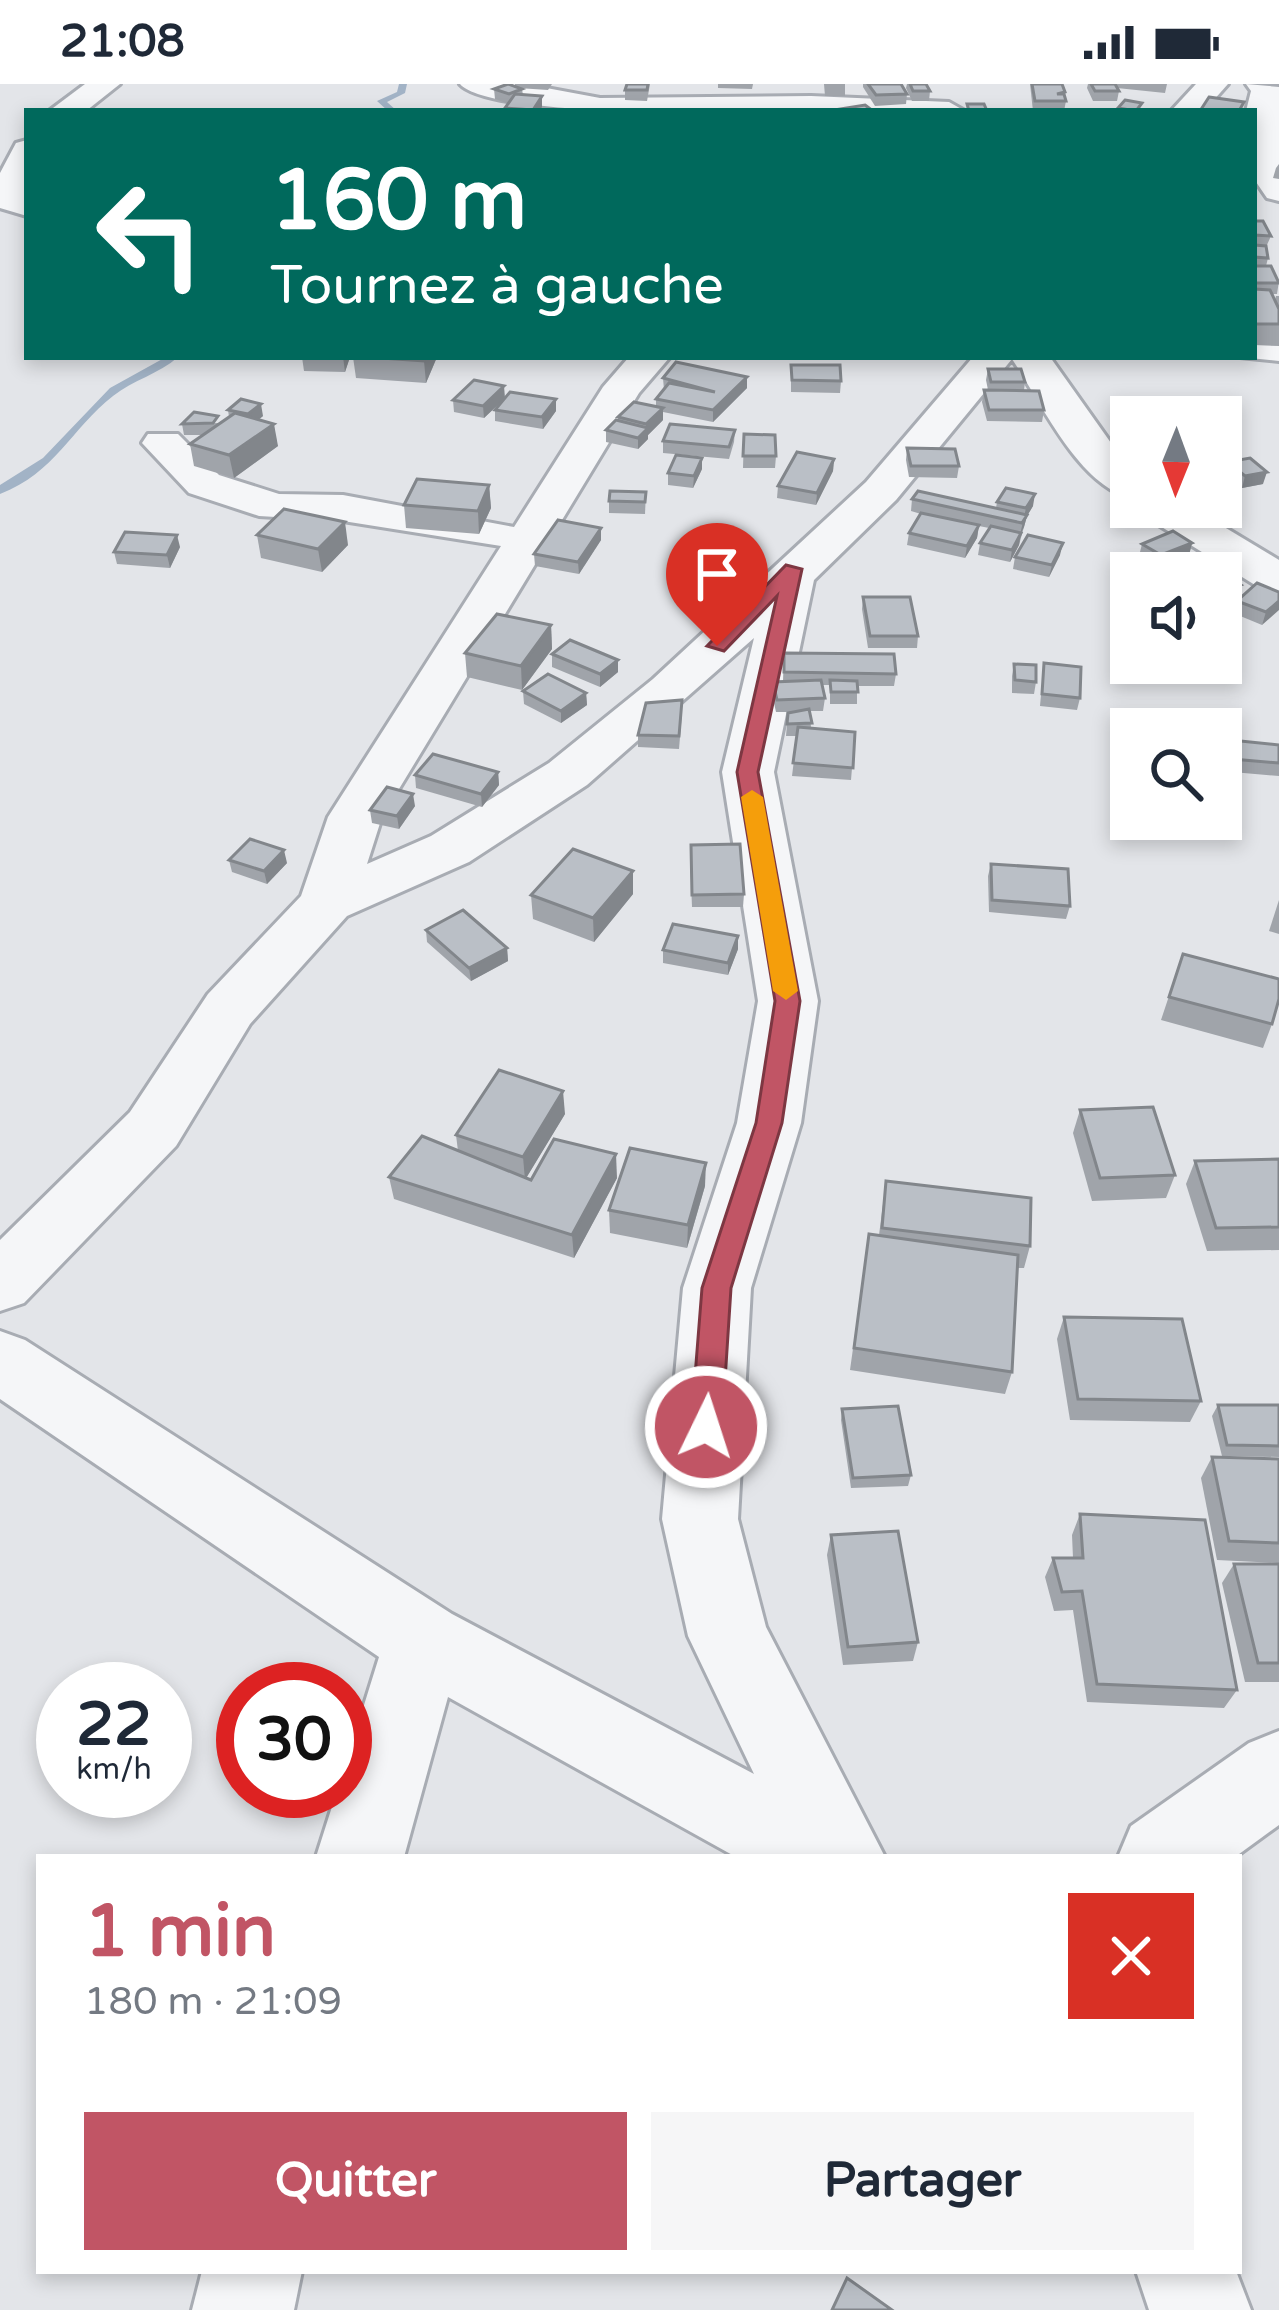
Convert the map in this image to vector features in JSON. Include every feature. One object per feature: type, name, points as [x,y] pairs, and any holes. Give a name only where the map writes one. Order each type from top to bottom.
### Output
[{"type":"street","points":[[69,108],[105,84]]},
{"type":"street","points":[[475,84],[598,101],[880,108]]},
{"type":"street","points":[[1190,108],[1213,84]]},
{"type":"street","points":[[1269,89],[1257,118],[1271,182],[1279,191]]},
{"type":"street","points":[[24,157],[8,194],[10,200],[24,205]]},
{"type":"street","points":[[327,903],[355,817],[623,387],[647,360]]},
{"type":"street","points":[[0,1283],[153,1129],[229,1009],[327,903],[450,849],[568,774],[671,690],[793,569],[881,491],[991,360]]},
{"type":"street","points":[[1032,360],[1110,465]]},
{"type":"street","points":[[163,443],[204,484],[275,507],[344,508],[527,540]]},
{"type":"street","points":[[1194,528],[1279,580]]},
{"type":"street","points":[[793,569],[748,772],[788,1001],[769,1123],[717,1288],[700,1519],[728,1636],[839,1854]]},
{"type":"street","points":[[0,1361],[424,1641],[816,1854]]},
{"type":"street","points":[[361,1854],[424,1641]]},
{"type":"street","points":[[1166,1854],[1279,1773]]},
{"type":"street","points":[[242,2310],[251,2274]]},
{"type":"street","points":[[1187,2274],[1201,2310]]},
{"type":"building","points":[[508,84],[522,89],[509,94],[494,89]]},
{"type":"building","points":[[627,84],[648,84],[647,90],[625,90]]},
{"type":"building","points":[[868,84],[901,84],[907,94],[876,95]]},
{"type":"building","points":[[910,84],[926,84],[930,91],[913,91]]},
{"type":"building","points":[[1032,84],[1062,84],[1065,92],[1057,94],[1064,94],[1066,101],[1035,101]]},
{"type":"building","points":[[1091,84],[1115,84],[1119,91],[1095,91]]},
{"type":"building","points":[[515,94],[542,96],[534,108],[505,108]]},
{"type":"building","points":[[1209,97],[1244,102],[1241,108],[1202,108]]},
{"type":"building","points":[[1125,100],[1142,103],[1138,108],[1118,108]]},
{"type":"building","points":[[1257,221],[1263,221],[1271,236],[1257,235]]},
{"type":"building","points":[[1257,245],[1266,246],[1268,258],[1257,257]]},
{"type":"building","points":[[1257,266],[1271,266],[1279,283],[1257,283]]},
{"type":"building","points":[[1257,289],[1270,290],[1279,309],[1279,324],[1257,324]]},
{"type":"building","points":[[676,362],[747,377],[713,410],[656,399],[669,383],[715,392],[663,378]]},
{"type":"building","points":[[791,365],[840,365],[841,381],[792,380]]},
{"type":"building","points":[[988,369],[1021,369],[1025,382],[991,382]]},
{"type":"building","points":[[474,380],[504,386],[483,406],[453,400]]},
{"type":"building","points":[[984,390],[1039,391],[1044,410],[989,410]]},
{"type":"building","points":[[510,392],[556,399],[542,417],[495,410]]},
{"type":"building","points":[[241,399],[261,404],[248,414],[228,410]]},
{"type":"building","points":[[634,402],[663,408],[646,424],[618,417]]},
{"type":"building","points":[[194,412],[218,416],[213,423],[182,424]]},
{"type":"building","points":[[235,413],[274,424],[229,455],[190,444]]},
{"type":"building","points":[[616,420],[648,428],[638,438],[606,430]]},
{"type":"building","points":[[670,424],[735,430],[729,447],[663,441]]},
{"type":"building","points":[[744,434],[775,435],[776,456],[743,456]]},
{"type":"building","points":[[907,448],[955,449],[959,466],[911,466]]},
{"type":"building","points":[[797,452],[834,459],[817,493],[778,486]]},
{"type":"building","points":[[676,455],[702,458],[694,476],[668,473]]},
{"type":"building","points":[[1250,458],[1267,472],[1245,476],[1242,459]]},
{"type":"building","points":[[417,479],[489,485],[478,511],[404,505]]},
{"type":"building","points":[[1006,488],[1035,494],[1026,508],[997,502]]},
{"type":"building","points":[[610,491],[646,492],[645,502],[609,501]]},
{"type":"building","points":[[918,491],[1027,515],[1022,523],[912,499]]},
{"type":"building","points":[[284,509],[345,522],[318,549],[257,535]]},
{"type":"building","points":[[921,513],[979,525],[967,546],[909,533]]},
{"type":"building","points":[[558,520],[601,528],[578,562],[534,554]]},
{"type":"building","points":[[991,526],[1021,533],[1012,550],[980,543]]},
{"type":"building","points":[[1173,531],[1192,543],[1169,552],[1156,552],[1142,544]]},
{"type":"building","points":[[125,532],[177,535],[167,555],[114,552]]},
{"type":"building","points":[[1028,535],[1063,543],[1052,565],[1015,557]]},
{"type":"building","points":[[1257,583],[1279,592],[1279,601],[1266,612],[1242,603],[1242,596]]},
{"type":"building","points":[[863,597],[910,597],[918,636],[870,636]]},
{"type":"building","points":[[497,614],[551,625],[521,666],[465,653]]},
{"type":"building","points":[[570,640],[618,660],[600,674],[552,654]]},
{"type":"building","points":[[784,653],[894,654],[896,674],[784,672]]},
{"type":"building","points":[[1044,663],[1081,667],[1080,698],[1042,694]]},
{"type":"building","points":[[1014,664],[1036,665],[1036,682],[1015,680]]},
{"type":"building","points":[[548,674],[586,693],[561,711],[523,691]]},
{"type":"building","points":[[821,680],[825,698],[777,700],[773,682]]},
{"type":"building","points":[[830,680],[857,681],[858,692],[831,692]]},
{"type":"building","points":[[682,700],[679,736],[638,735],[646,703]]},
{"type":"building","points":[[809,709],[812,723],[787,724],[788,713]]},
{"type":"building","points":[[798,727],[855,732],[853,768],[793,763]]},
{"type":"building","points":[[1242,741],[1279,745],[1279,763],[1242,760]]},
{"type":"building","points":[[433,754],[498,772],[481,794],[415,775]]},
{"type":"building","points":[[387,787],[413,794],[397,816],[370,810]]},
{"type":"building","points":[[250,839],[284,850],[264,871],[229,860]]},
{"type":"building","points":[[740,844],[744,894],[692,895],[691,845]]},
{"type":"building","points":[[573,849],[633,871],[593,918],[531,895]]},
{"type":"building","points":[[991,864],[1068,869],[1070,906],[992,900]]},
{"type":"building","points":[[463,910],[507,948],[469,968],[426,930]]},
{"type":"building","points":[[673,924],[738,936],[728,963],[663,950]]},
{"type":"building","points":[[1183,954],[1279,979],[1272,1024],[1169,997]]},
{"type":"building","points":[[499,1070],[563,1091],[523,1157],[456,1135]]},
{"type":"building","points":[[1153,1107],[1175,1175],[1100,1178],[1080,1110]]},
{"type":"building","points":[[422,1136],[531,1180],[554,1139],[616,1154],[572,1235],[389,1177]]},
{"type":"building","points":[[630,1148],[706,1163],[688,1225],[609,1210]]},
{"type":"building","points":[[1279,1159],[1279,1227],[1216,1228],[1195,1161]]},
{"type":"building","points":[[886,1181],[1031,1198],[1030,1246],[882,1228]]},
{"type":"building","points":[[869,1234],[1018,1255],[1012,1372],[854,1348]]},
{"type":"building","points":[[1064,1317],[1182,1319],[1201,1401],[1078,1399]]},
{"type":"building","points":[[1218,1405],[1279,1405],[1279,1446],[1227,1445]]},
{"type":"building","points":[[898,1406],[911,1475],[853,1478],[842,1409]]},
{"type":"building","points":[[1212,1457],[1279,1459],[1279,1543],[1229,1541]]},
{"type":"building","points":[[1080,1514],[1205,1520],[1237,1690],[1097,1684],[1082,1591],[1062,1592],[1053,1558],[1083,1558]]},
{"type":"building","points":[[898,1531],[918,1642],[848,1647],[831,1535]]},
{"type":"building","points":[[1234,1564],[1279,1564],[1279,1663],[1258,1663]]},
{"type":"building","points":[[847,2278],[892,2310],[832,2310]]},
{"type":"waterway","points":[[389,108],[381,101],[401,93],[403,84]]},
{"type":"waterway","points":[[0,490],[47,460],[114,390],[168,360]]},
{"type":"slow traffic","points":[[752,797],[786,991]]},
{"type":"route","points":[[706,1427],[717,1288],[769,1123],[788,1001],[748,772],[793,569],[717,646]]}]
